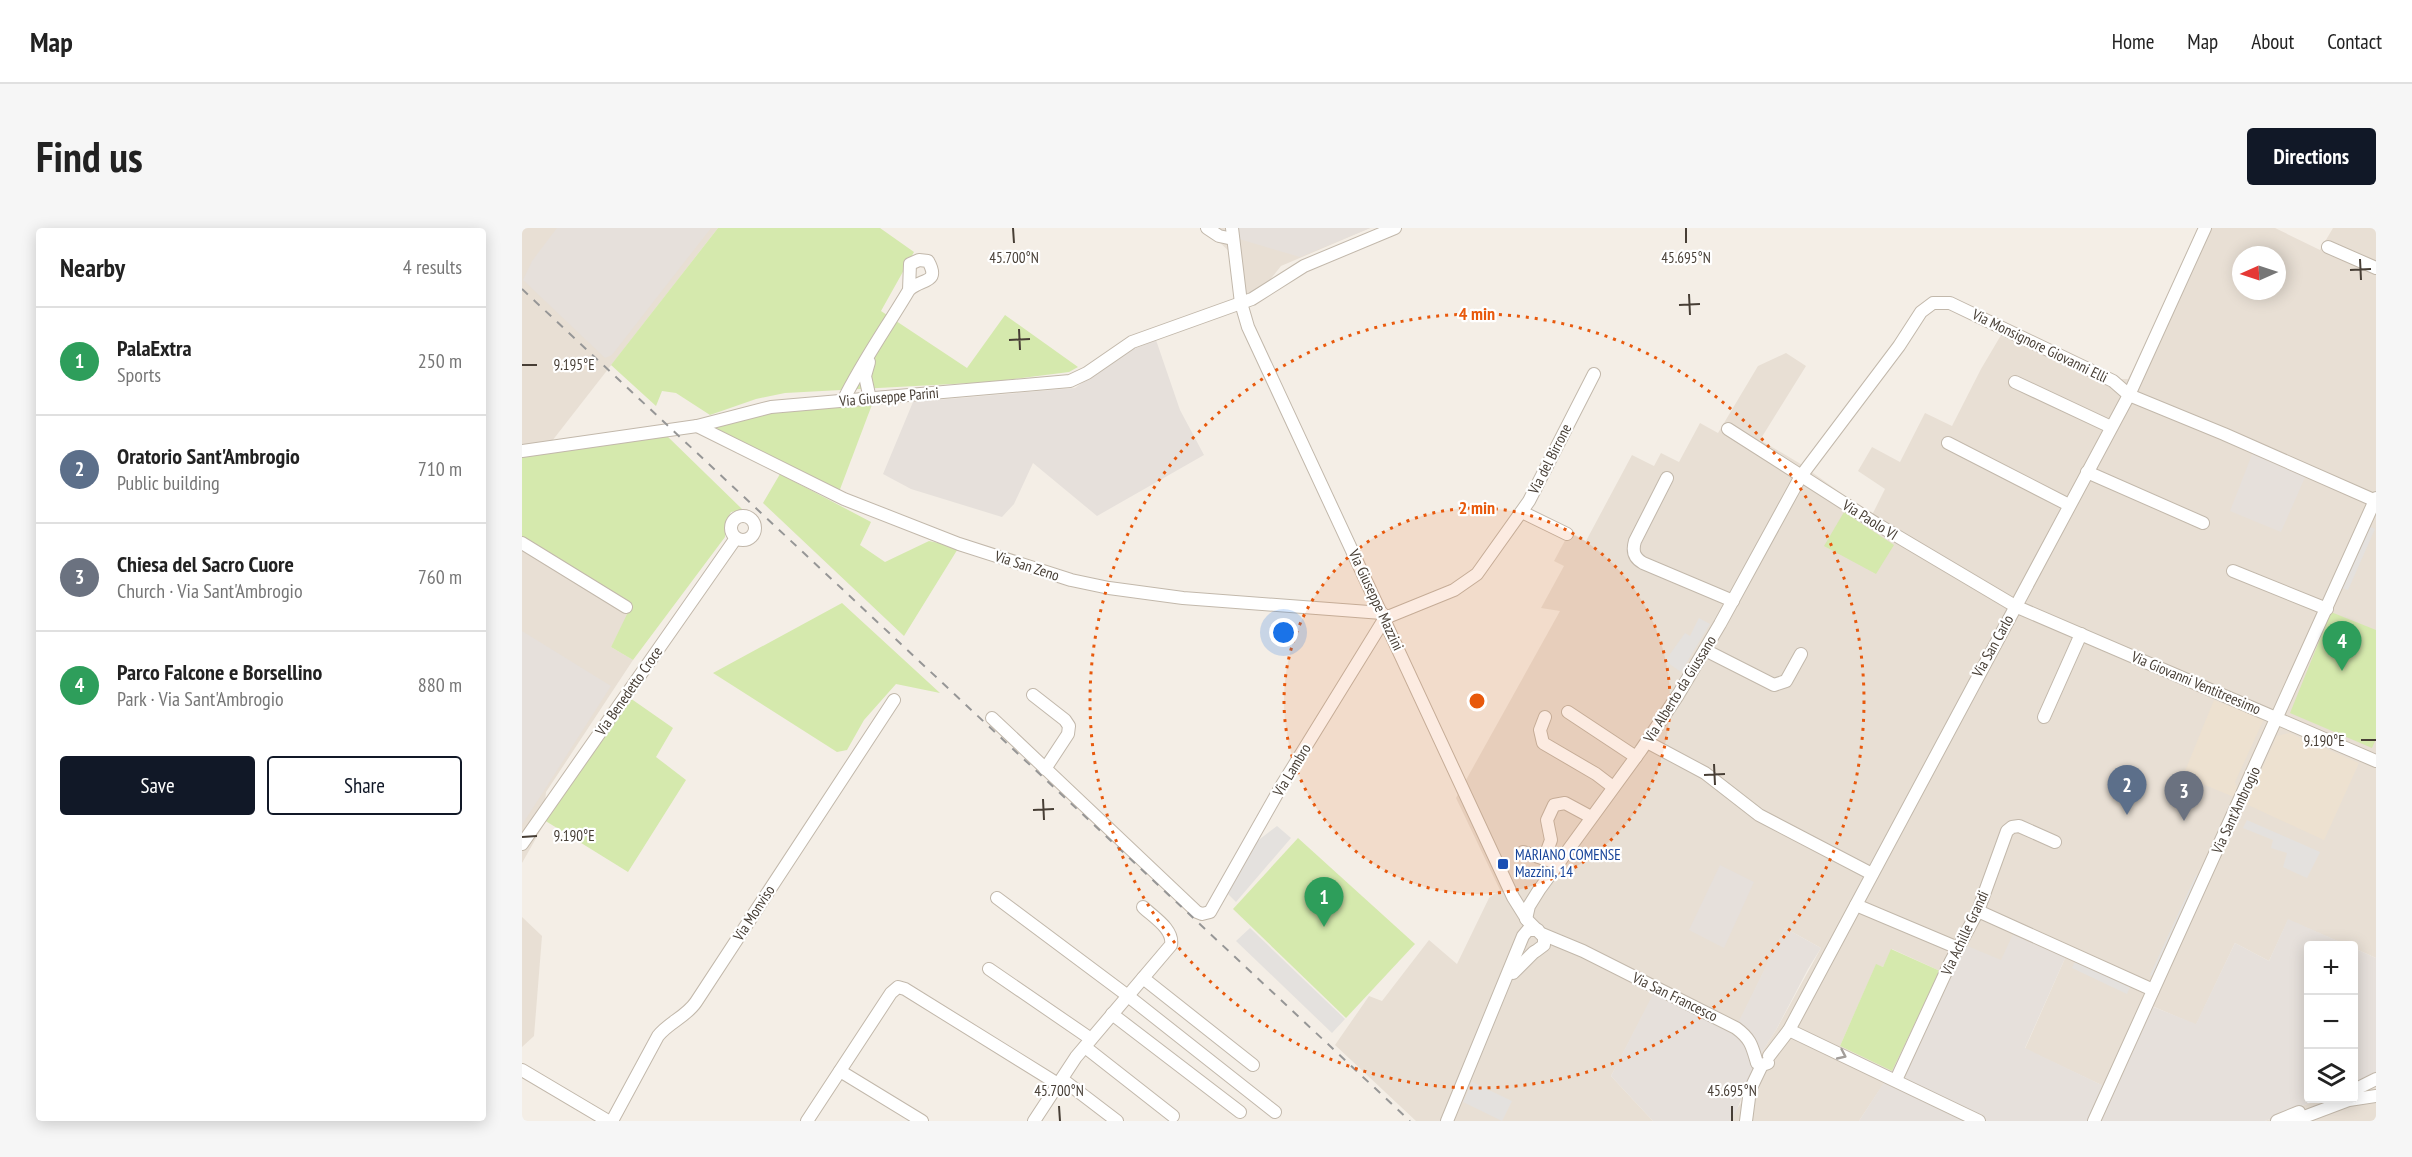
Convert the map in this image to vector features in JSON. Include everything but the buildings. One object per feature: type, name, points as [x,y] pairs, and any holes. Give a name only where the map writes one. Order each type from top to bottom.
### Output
[{"type":"street","points":[[1207,228],[1219,236],[1232,234]]},
{"type":"street","name":"Via Giuseppe Parini","points":[[522,451],[697,426],[765,408],[1070,381],[1087,373],[1132,342],[1263,294],[1304,266],[1395,228]]},
{"type":"street","name":"Via San Carlo","points":[[1762,1059],[1790,1030],[2129,395],[2205,228]]},
{"type":"street","name":"Via Giuseppe Mazzini","points":[[1232,234],[1241,303],[1250,331],[1526,919],[1540,932]]},
{"type":"street","points":[[2328,247],[2376,268]]},
{"type":"street","points":[[843,401],[909,290]]},
{"type":"street","name":"Via Monsignore Giovanni Elli","points":[[1801,476],[1899,346],[1919,314],[1925,307],[1935,302],[1950,303],[2040,345],[2113,381],[2129,395],[2376,500]]},
{"type":"street","points":[[870,356],[865,376],[870,399]]},
{"type":"street","name":"Via del Birrone","points":[[1384,615],[1454,590],[1469,582],[1480,571],[1522,512],[1594,374]]},
{"type":"street","points":[[2015,382],[2111,427]]},
{"type":"street","name":"Via San Zeno","points":[[697,426],[844,499],[959,544],[1071,580],[1109,588],[1183,598],[1384,615]]},
{"type":"street","name":"Via Paolo VI","points":[[1728,429],[1954,572],[2015,606]]},
{"type":"street","points":[[1948,443],[2069,505]]},
{"type":"street","points":[[2087,472],[2203,523]]},
{"type":"street","name":"Via Alberto da Giussano","points":[[1526,919],[1529,906],[1539,890],[1647,742],[1705,650],[1801,476]]},
{"type":"street","points":[[1667,478],[1635,541],[1633,550],[1635,557],[1643,563],[1733,601]]},
{"type":"street","name":"Via Sant'Ambrogio","points":[[2094,1121],[2376,500]]},
{"type":"street","points":[[1522,512],[1567,534]]},
{"type":"street","name":"Via Benedetto Croce","points":[[522,842],[736,538]]},
{"type":"street","points":[[522,543],[626,607]]},
{"type":"street","points":[[2233,571],[2327,609]]},
{"type":"street","name":"Via Giovanni Ventitreesimo","points":[[2015,606],[2376,761]]},
{"type":"street","name":"Via Lambro","points":[[1045,769],[1197,912],[1205,914],[1211,911],[1282,785],[1384,615]]},
{"type":"street","points":[[2044,717],[2081,634]]},
{"type":"street","points":[[1705,650],[1774,685],[1786,681],[1801,654]]},
{"type":"street","points":[[992,718],[1045,769],[1068,734],[1069,726],[1067,721],[1033,695]]},
{"type":"street","name":"Via Monviso","points":[[606,1120],[658,1036],[668,1025],[685,1015],[693,1006],[894,700]]},
{"type":"street","points":[[1568,712],[1636,757]]},
{"type":"street","points":[[1545,717],[1540,730],[1544,743],[1596,774],[1613,787]]},
{"type":"street","points":[[1647,742],[1713,778],[1759,815],[1872,874]]},
{"type":"street","points":[[1544,859],[1551,840],[1547,822],[1554,805],[1565,803],[1591,818]]},
{"type":"street","name":"Via Achille Grandi","points":[[1896,1080],[1958,948],[1978,911],[2008,830],[2019,826],[2055,842]]},
{"type":"street","points":[[1523,852],[1558,863]]},
{"type":"street","name":"Via Alberto da Giussano","points":[[1517,900],[1531,896],[1539,890]]},
{"type":"street","points":[[997,898],[1128,996],[1275,1112]]},
{"type":"street","name":"Via Giuseppe Mazzini","points":[[1517,900],[1523,939]]},
{"type":"street","points":[[1856,905],[1958,948]]},
{"type":"street","points":[[1034,1121],[1088,1043],[1168,948],[1172,939],[1168,931],[1143,907]]},
{"type":"street","points":[[1978,911],[2153,990]]},
{"type":"street","points":[[1447,1121],[1523,939],[1528,930],[1540,932],[1544,945],[1506,981]]},
{"type":"street","name":"Via San Francesco","points":[[1540,932],[1583,951],[1736,1028],[1749,1040],[1762,1059]]},
{"type":"street","points":[[1523,939],[1526,949],[1535,952]]},
{"type":"street","name":"Via San Francesco","points":[[1535,952],[1559,949],[1583,951]]},
{"type":"street","points":[[989,969],[1088,1043],[1173,1116]]},
{"type":"street","points":[[1143,978],[1253,1065]]},
{"type":"street","points":[[807,1121],[891,993],[897,988],[905,989],[1060,1082],[1117,1121]]},
{"type":"street","points":[[1112,1014],[1240,1112]]},
{"type":"street","points":[[1790,1030],[1979,1121]]},
{"type":"street","points":[[1737,1121],[1748,1101],[1762,1059]]},
{"type":"street","points":[[522,1070],[606,1120]]},
{"type":"street","points":[[840,1071],[922,1121]]},
{"type":"street","points":[[2358,1090],[2375,1089]]},
{"type":"street","points":[[2294,1121],[2375,1089]]},
{"type":"street","points":[[1746,1121],[1748,1101]]},
{"type":"street","points":[[2277,1121],[2322,1103]]},
{"type":"shaded area","points":[[522,228],[718,228],[545,450],[522,454]]},
{"type":"shaded area","points":[[557,228],[711,228],[612,355],[605,358],[523,280],[532,261]]},
{"type":"shaded area","points":[[1204,228],[1370,228],[1281,266],[1265,286],[1240,297],[1231,253]]},
{"type":"shaded area","points":[[1238,228],[1370,228],[1300,257],[1239,239]]},
{"type":"shaded area","points":[[2198,228],[2275,228],[2320,250],[2333,228],[2376,228],[2376,958],[2358,950],[2358,941],[2338,941],[2288,920],[2269,961],[2235,943],[2196,1025],[2152,1006],[2112,1090],[2025,1049],[2066,956],[2001,961],[1951,976],[1892,949],[1883,967],[1876,965],[1840,1046],[1892,1071],[1859,1121],[1729,1121],[1741,1103],[1745,1087],[1758,1058],[1821,948],[1785,928],[1734,1033],[1654,994],[1611,1076],[1653,1121],[1416,1121],[1335,1045],[1369,996],[1382,1001],[1429,940],[1457,964],[1489,898],[1500,890],[1456,798],[1560,611],[1541,608],[1564,566],[1554,561],[1569,533],[1586,541],[1632,455],[1654,466],[1661,453],[1679,462],[1700,423],[1718,433],[1758,366],[1786,353],[1806,366],[1760,440],[1799,463],[1872,515],[1885,489],[1858,471],[1872,447],[1900,462],[1925,413],[1952,426],[2007,325],[2117,379],[2128,379],[2146,345]]},
{"type":"shaded area","points":[[1156,340],[1180,410],[1204,455],[1097,516],[1033,463],[1014,504],[1002,517],[911,489],[883,474],[913,402],[1075,388],[1124,353]]},
{"type":"shaded area","points":[[2253,452],[2306,475],[2281,532],[2230,511]]},
{"type":"shaded area","points":[[2369,526],[2375,529],[2348,590],[2342,588]]},
{"type":"shaded area","points":[[522,537],[633,604],[611,647],[633,660],[546,792],[543,826],[522,863]]},
{"type":"shaded area","points":[[1699,618],[1710,624],[1681,672],[1665,661],[1685,633],[1690,636]]},
{"type":"shaded area","points":[[522,631],[611,686],[522,825]]},
{"type":"shaded area","points":[[2214,700],[2264,719],[2235,782],[2238,789],[2234,797],[2183,776]]},
{"type":"shaded area","points":[[2289,733],[2359,763],[2324,840],[2246,804],[2277,736]]},
{"type":"shaded area","points":[[2247,820],[2320,852],[2307,878],[2283,867],[2287,853],[2271,848],[2273,840],[2243,828]]},
{"type":"shaded area","points":[[1277,826],[1291,838],[1236,902],[1228,894],[1256,842]]},
{"type":"shaded area","points":[[1720,865],[1754,882],[1724,948],[1689,930]]},
{"type":"shaded area","points":[[2196,875],[2200,877],[2155,977],[2150,975]]},
{"type":"shaded area","points":[[522,917],[542,936],[534,1036],[522,1047]]},
{"type":"shaded area","points":[[2288,919],[2338,941],[2304,941],[2304,1103],[2310,1103],[2265,1121],[1859,1121],[1892,1070],[1940,971],[1951,976],[1965,945],[2001,960],[2014,932],[2066,956],[2025,1048],[2112,1090],[2151,1006],[2196,1024],[2235,943],[2269,961]]},
{"type":"shaded area","points":[[1250,928],[1345,1019],[1332,1033],[1236,941]]},
{"type":"shaded area","points":[[1785,928],[1821,948],[1758,1058],[1736,1112],[1729,1121],[1653,1121],[1611,1076],[1653,994],[1733,1033]]},
{"type":"shaded area","points":[[2358,950],[2376,958],[2376,1070],[2373,1077],[2358,1083]]},
{"type":"shaded area","points":[[2075,961],[2130,987],[2127,994],[2072,968]]},
{"type":"shaded area","points":[[2376,1070],[2376,1121],[2265,1121],[2310,1103],[2358,1103],[2358,1093]]},
{"type":"shaded area","points":[[1472,1082],[1512,1101],[1502,1121],[1463,1102]]},
{"type":"green space","points":[[718,228],[880,228],[914,252],[881,311],[967,368],[1005,315],[1078,367],[1069,372],[990,382],[785,393],[756,399],[710,415],[676,393],[662,391],[656,406],[611,365]]},
{"type":"green space","points":[[873,402],[839,492],[708,427],[767,411]]},
{"type":"green space","points":[[667,436],[743,510],[731,512],[725,523],[725,537],[633,660],[611,647],[632,604],[522,537],[522,454]]},
{"type":"green space","points":[[780,474],[871,522],[860,545],[885,562],[929,541],[959,547],[904,636],[763,503]]},
{"type":"green space","points":[[1844,512],[1894,545],[1876,574],[1824,546]]},
{"type":"green space","points":[[842,603],[940,693],[896,684],[864,720],[847,750],[837,752],[713,673]]},
{"type":"green space","points":[[2331,612],[2376,630],[2376,739],[2372,748],[2290,713]]},
{"type":"green space","points":[[630,698],[673,728],[656,757],[686,780],[628,872],[544,820]]},
{"type":"green space","points":[[1298,838],[1415,944],[1346,1018],[1233,909]]},
{"type":"green space","points":[[1891,949],[1940,971],[1892,1071],[1840,1046],[1876,964],[1883,967]]},
{"type":"railway","points":[[522,289],[1410,1121]]},
{"type":"place","name":"Parco Falcone e Borsellino","points":[[2342,671]]},
{"type":"place","name":"Oratorio Sant'Ambrogio","points":[[2127,815]]},
{"type":"place","name":"Chiesa del Sacro Cuore","points":[[2184,821]]},
{"type":"place","name":"MARIANO COMENSE Mazzini, 14","points":[[1503,864]]},
{"type":"place","name":"PalaExtra","points":[[1324,927]]}]
